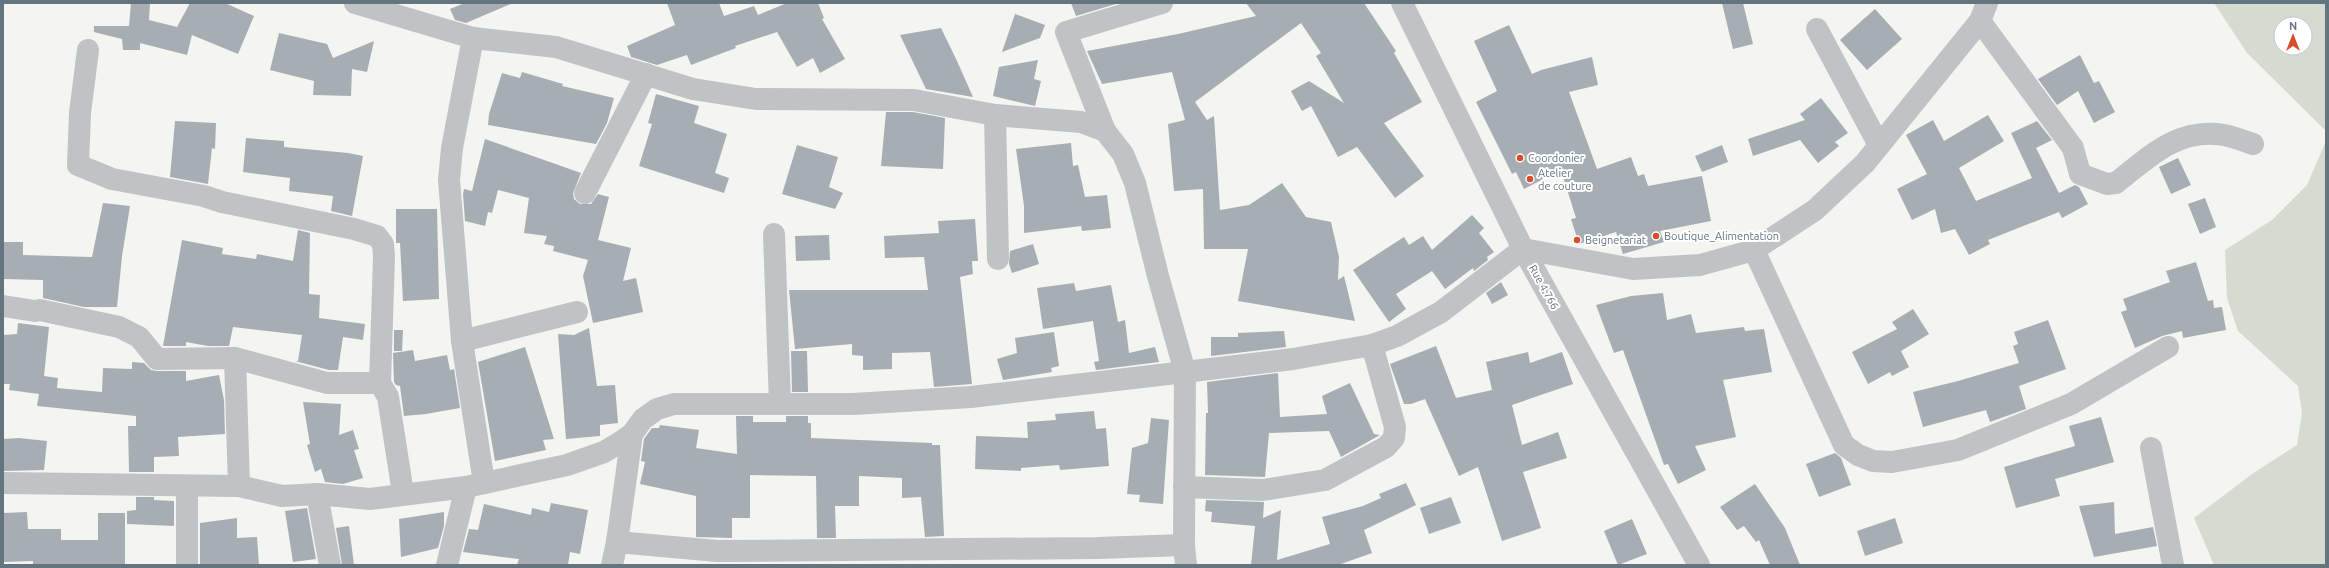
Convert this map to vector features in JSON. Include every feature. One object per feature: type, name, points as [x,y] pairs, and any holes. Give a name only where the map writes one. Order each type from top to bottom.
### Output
[{"type":"street","points":[[355,3],[373,10],[473,38],[556,47],[693,89],[756,99],[914,100],[995,115],[1081,122],[1105,131]]},
{"type":"street","points":[[617,542],[717,551],[1097,548],[1185,555],[1185,372],[1158,276],[1135,182],[1123,154],[1105,131],[1066,32],[1162,3]]},
{"type":"street","name":"Rue 4.766","points":[[1402,3],[1523,249],[1699,565]]},
{"type":"street","points":[[3,483],[187,487],[239,486],[282,496],[317,494],[370,499],[403,493],[475,485],[567,465],[604,452],[632,434],[643,419],[657,409],[674,404],[853,404],[971,397],[1293,359],[1372,345],[1398,336],[1441,312],[1523,249],[1633,269],[1700,265],[1754,250],[1815,210],[1865,163],[1983,12],[2073,148],[2080,174],[2106,184],[2116,182],[2177,139],[2197,135],[2224,135],[2253,144]]},
{"type":"street","points":[[1817,29],[1879,145]]},
{"type":"street","points":[[447,565],[475,485],[449,180],[452,148],[473,38]]},
{"type":"street","points":[[88,50],[80,112],[78,165],[112,179],[204,196],[222,202],[324,222],[376,236],[383,244],[384,256],[380,383],[388,397],[403,493]]},
{"type":"street","points":[[585,193],[646,74]]},
{"type":"street","points":[[995,115],[998,259]]},
{"type":"street","points":[[774,234],[780,404]]},
{"type":"street","points":[[1754,250],[1844,445],[1858,456],[1873,461],[1892,462],[1958,450],[2071,404],[2168,346]]},
{"type":"street","points":[[3,306],[34,311],[40,310],[119,327],[139,337],[156,359],[235,358],[327,383],[380,383]]},
{"type":"street","points":[[462,341],[578,312]]},
{"type":"street","points":[[1184,487],[1263,490],[1325,480],[1386,447],[1394,438],[1395,427],[1372,345]]},
{"type":"street","points":[[235,358],[239,486]]},
{"type":"street","points":[[612,565],[617,542],[632,434]]},
{"type":"street","points":[[2151,448],[2173,565]]},
{"type":"street","points":[[187,487],[187,565]]},
{"type":"street","points":[[317,494],[330,565]]},
{"type":"shaded area","points":[[2214,3],[2326,3],[2326,131],[2247,53]]},
{"type":"shaded area","points":[[2326,141],[2326,565],[2214,565],[2194,518],[2252,474],[2297,445],[2302,413],[2298,386],[2238,331],[2227,298],[2225,250],[2272,220],[2307,185]]},
{"type":"building","points":[[131,3],[150,3],[149,20],[177,27],[190,3],[225,3],[254,16],[238,54],[192,35],[187,55],[140,43],[140,50],[123,50],[122,39],[94,32],[94,26],[129,26]]},
{"type":"building","points":[[465,3],[513,3],[466,23],[455,20],[450,9]]},
{"type":"building","points":[[667,3],[719,3],[724,16],[754,6],[758,15],[787,3],[818,3],[824,18],[822,19],[845,59],[820,73],[813,58],[797,67],[777,32],[735,46],[736,48],[691,65],[687,55],[657,65],[631,57],[627,46],[675,25]]},
{"type":"building","points":[[1071,3],[1119,3],[1076,16]]},
{"type":"building","points":[[1246,3],[1364,3],[1396,51],[1394,53],[1422,102],[1384,123],[1424,176],[1395,198],[1357,147],[1338,157],[1311,106],[1302,111],[1291,91],[1309,81],[1344,103],[1316,56],[1321,53],[1301,23],[1195,102],[1207,120],[1214,116],[1220,210],[1249,205],[1282,183],[1306,217],[1331,222],[1339,257],[1338,280],[1344,276],[1355,321],[1238,301],[1248,249],[1204,249],[1203,189],[1174,191],[1168,124],[1185,120],[1172,72],[1102,84],[1087,51],[1178,34],[1256,16]]},
{"type":"building","points":[[1722,3],[1743,3],[1753,44],[1733,49]]},
{"type":"building","points":[[1875,9],[1902,39],[1867,70],[1840,40]]},
{"type":"building","points":[[1015,14],[1045,25],[1040,38],[1002,52]]},
{"type":"building","points":[[1509,25],[1532,74],[1541,70],[1592,57],[1598,85],[1569,92],[1597,169],[1631,157],[1638,176],[1644,174],[1648,186],[1702,176],[1711,221],[1660,231],[1664,242],[1623,254],[1616,232],[1579,244],[1571,219],[1576,218],[1561,170],[1524,189],[1516,172],[1512,174],[1476,102],[1497,91],[1474,41]]},
{"type":"building","points":[[941,28],[973,97],[926,89],[900,35]]},
{"type":"building","points":[[279,33],[327,44],[333,58],[374,41],[367,72],[352,69],[351,96],[313,95],[314,81],[270,70]]},
{"type":"building","points":[[2080,55],[2094,83],[2099,81],[2115,112],[2094,123],[2078,91],[2057,105],[2038,79]]},
{"type":"building","points":[[1038,60],[1034,79],[1041,81],[1035,106],[993,96],[999,67]]},
{"type":"building","points":[[522,72],[563,84],[562,86],[614,98],[607,123],[596,144],[488,125],[489,114],[502,73],[520,78]]},
{"type":"building","points":[[656,94],[699,106],[694,123],[727,134],[715,173],[729,178],[724,193],[639,166],[652,124],[648,123]]},
{"type":"building","points":[[1821,98],[1848,133],[1835,142],[1839,146],[1818,163],[1800,140],[1753,156],[1748,139],[1805,120],[1800,114]]},
{"type":"building","points":[[886,112],[913,112],[945,118],[943,169],[881,166]]},
{"type":"building","points":[[1988,115],[2004,141],[1959,168],[1976,201],[2032,178],[2011,133],[2037,121],[2052,140],[2036,148],[2059,193],[2075,185],[2079,187],[2088,204],[2062,218],[2059,212],[1988,240],[1990,244],[1969,255],[1955,229],[1941,233],[1935,209],[1912,220],[1897,189],[1927,174],[1906,135],[1933,120],[1944,141]]},
{"type":"building","points":[[175,121],[216,123],[215,149],[212,148],[208,184],[170,177]]},
{"type":"building","points":[[246,138],[284,141],[284,147],[348,153],[363,156],[352,216],[331,211],[333,196],[289,191],[290,178],[243,172]]},
{"type":"building","points":[[485,139],[581,173],[573,193],[574,199],[580,204],[591,204],[598,194],[609,197],[598,240],[631,248],[623,281],[636,278],[643,312],[593,323],[583,276],[588,260],[553,251],[554,246],[544,244],[547,236],[524,233],[529,198],[498,190],[492,213],[488,212],[485,226],[465,221],[464,189],[472,191]]},
{"type":"building","points":[[1071,143],[1073,166],[1078,165],[1085,197],[1107,195],[1111,228],[1082,231],[1081,226],[1024,233],[1024,206],[1016,149]]},
{"type":"building","points":[[797,145],[838,157],[829,187],[843,193],[835,209],[782,194]]},
{"type":"building","points":[[1722,145],[1728,162],[1702,172],[1695,156]]},
{"type":"building","points":[[2178,158],[2191,185],[2171,194],[2159,167]]},
{"type":"building","points":[[2205,198],[2216,227],[2200,234],[2188,204]]},
{"type":"building","points":[[103,203],[130,206],[122,256],[117,307],[84,307],[43,298],[43,280],[3,279],[3,242],[23,242],[23,255],[92,257]]},
{"type":"building","points":[[396,209],[437,209],[439,299],[403,301],[400,243],[396,243]]},
{"type":"building","points":[[1472,215],[1484,228],[1479,233],[1494,252],[1487,257],[1488,260],[1474,271],[1473,268],[1445,289],[1432,271],[1396,294],[1406,309],[1389,322],[1353,270],[1404,237],[1409,245],[1423,236],[1432,250]]},
{"type":"building","points":[[975,219],[978,261],[972,261],[973,274],[960,277],[972,384],[934,387],[930,352],[892,353],[892,369],[863,370],[863,356],[852,355],[852,344],[795,349],[789,290],[928,290],[924,257],[885,258],[884,236],[939,233],[938,221]]},
{"type":"building","points":[[298,230],[310,233],[309,294],[320,295],[319,318],[365,324],[363,340],[343,337],[338,370],[329,370],[295,361],[298,361],[302,335],[233,327],[229,346],[208,346],[186,342],[186,346],[163,346],[182,240],[223,248],[222,254],[256,259],[257,254],[293,261]]},
{"type":"building","points":[[829,235],[830,260],[796,261],[795,236]]},
{"type":"building","points":[[1033,244],[1039,264],[1012,273],[1009,264],[1010,251]]},
{"type":"building","points":[[2196,262],[2208,301],[2213,300],[2214,308],[2222,307],[2226,330],[2183,338],[2182,331],[2162,336],[2135,348],[2121,312],[2127,310],[2123,299],[2170,282],[2166,271]]},
{"type":"building","points":[[1501,282],[1508,295],[1492,304],[1486,293]]},
{"type":"building","points":[[1074,283],[1076,291],[1111,285],[1118,322],[1125,320],[1129,353],[1155,347],[1159,362],[1096,370],[1094,362],[1099,361],[1093,321],[1043,329],[1037,288]]},
{"type":"building","points":[[1663,293],[1667,320],[1691,314],[1696,333],[1744,327],[1745,331],[1764,329],[1772,372],[1723,380],[1736,437],[1695,446],[1706,470],[1678,484],[1668,464],[1664,465],[1623,350],[1614,353],[1596,305],[1631,296]]},
{"type":"building","points":[[1913,309],[1929,334],[1901,351],[1909,367],[1892,376],[1890,372],[1868,384],[1852,352],[1897,329],[1892,322]]},
{"type":"building","points":[[2048,320],[2066,369],[2019,386],[2026,409],[1990,422],[1986,410],[1923,427],[1913,392],[1958,381],[2019,363],[2013,346],[2018,344],[2014,332]]},
{"type":"building","points":[[18,323],[49,327],[44,376],[58,378],[57,388],[102,392],[103,368],[132,369],[132,362],[144,363],[151,370],[157,371],[186,371],[186,381],[219,375],[224,400],[225,434],[178,437],[179,456],[154,457],[154,472],[129,472],[128,426],[136,426],[136,416],[37,406],[39,394],[9,390],[10,384],[3,384],[3,335],[17,334]]},
{"type":"building","points":[[589,328],[597,386],[615,385],[618,423],[600,425],[600,436],[566,439],[558,334],[574,335]]},
{"type":"building","points":[[394,330],[403,330],[402,351],[394,351]]},
{"type":"building","points":[[1284,331],[1286,347],[1211,356],[1211,337],[1238,337],[1238,333]]},
{"type":"building","points":[[1054,332],[1059,366],[1051,368],[1052,372],[1003,380],[997,359],[1017,353],[1015,338]]},
{"type":"building","points":[[1436,346],[1456,398],[1492,390],[1486,362],[1528,352],[1530,363],[1562,352],[1573,384],[1512,405],[1522,445],[1558,432],[1567,458],[1523,472],[1541,528],[1502,541],[1478,467],[1459,476],[1425,399],[1411,404],[1404,404],[1390,364]]},
{"type":"building","points":[[525,347],[554,439],[543,440],[546,450],[495,461],[478,362]]},
{"type":"building","points":[[413,350],[415,361],[447,355],[450,370],[454,369],[460,408],[404,416],[400,386],[396,385],[394,382],[393,353]]},
{"type":"building","points":[[791,351],[807,351],[808,392],[792,392]]},
{"type":"building","points":[[1278,373],[1280,417],[1327,414],[1322,396],[1350,383],[1374,434],[1380,435],[1341,457],[1329,431],[1269,433],[1265,477],[1205,475],[1206,413],[1208,413],[1207,382]]},
{"type":"building","points":[[303,402],[341,404],[339,435],[353,430],[359,449],[354,450],[363,478],[343,484],[325,482],[321,469],[315,472],[307,445],[310,444]]},
{"type":"building","points":[[1094,411],[1096,429],[1106,428],[1109,466],[1060,470],[1059,465],[1021,468],[1021,471],[975,469],[976,436],[1028,438],[1027,422],[1056,420],[1055,414]]},
{"type":"building","points":[[736,416],[753,416],[753,422],[786,422],[786,416],[808,416],[808,423],[811,423],[811,438],[932,443],[932,445],[940,445],[944,536],[925,537],[921,497],[902,498],[902,478],[859,476],[859,506],[835,506],[836,538],[817,538],[816,476],[750,475],[750,518],[732,518],[732,538],[696,537],[696,496],[640,484],[645,462],[641,461],[644,439],[652,428],[659,428],[660,425],[699,430],[696,448],[737,454]]},
{"type":"building","points":[[2101,417],[2114,462],[2055,479],[2060,496],[2016,508],[2004,467],[2075,446],[2069,426]]},
{"type":"building","points":[[1151,418],[1169,420],[1163,504],[1139,502],[1140,495],[1127,494],[1132,448],[1148,443]]},
{"type":"building","points":[[19,438],[47,441],[44,470],[3,471],[3,439]]},
{"type":"building","points":[[1835,453],[1841,458],[1851,485],[1819,497],[1806,464]]},
{"type":"building","points":[[1406,483],[1416,505],[1364,530],[1372,553],[1338,565],[1251,565],[1255,526],[1211,522],[1212,512],[1205,511],[1206,500],[1264,502],[1263,518],[1281,510],[1277,560],[1330,544],[1322,517],[1363,506],[1381,498],[1379,494]]},
{"type":"building","points":[[1755,484],[1785,528],[1800,565],[1770,565],[1759,540],[1756,542],[1744,526],[1737,530],[1720,507]]},
{"type":"building","points":[[136,497],[154,497],[154,500],[174,501],[174,526],[127,524],[127,511],[136,510]]},
{"type":"building","points":[[1451,497],[1461,523],[1429,534],[1420,508]]},
{"type":"building","points":[[2114,502],[2115,534],[2153,527],[2157,546],[2094,557],[2079,506]]},
{"type":"building","points":[[551,503],[588,510],[580,554],[570,552],[568,565],[517,565],[519,559],[463,552],[469,529],[478,530],[484,504],[531,515],[532,508],[549,512]]},
{"type":"building","points":[[307,508],[316,559],[293,562],[285,511]]},
{"type":"building","points":[[27,512],[28,529],[61,529],[61,540],[98,540],[98,513],[125,513],[125,565],[33,565],[33,561],[4,562],[3,513]]},
{"type":"building","points":[[444,512],[444,526],[438,548],[401,557],[399,519]]},
{"type":"building","points":[[237,518],[237,538],[257,537],[259,565],[200,565],[200,523]]},
{"type":"building","points":[[1895,518],[1903,543],[1865,556],[1857,531]]},
{"type":"building","points":[[1632,519],[1647,554],[1618,565],[1604,531]]},
{"type":"building","points":[[349,526],[354,565],[342,565],[336,528]]},
{"type":"place","name":"Coordonier","points":[[1520,158]]},
{"type":"place","name":"Atelier de couture","points":[[1530,179]]},
{"type":"place","name":"Boutique_Alimentation","points":[[1656,236]]},
{"type":"place","name":"Beignetariat","points":[[1577,240]]}]
